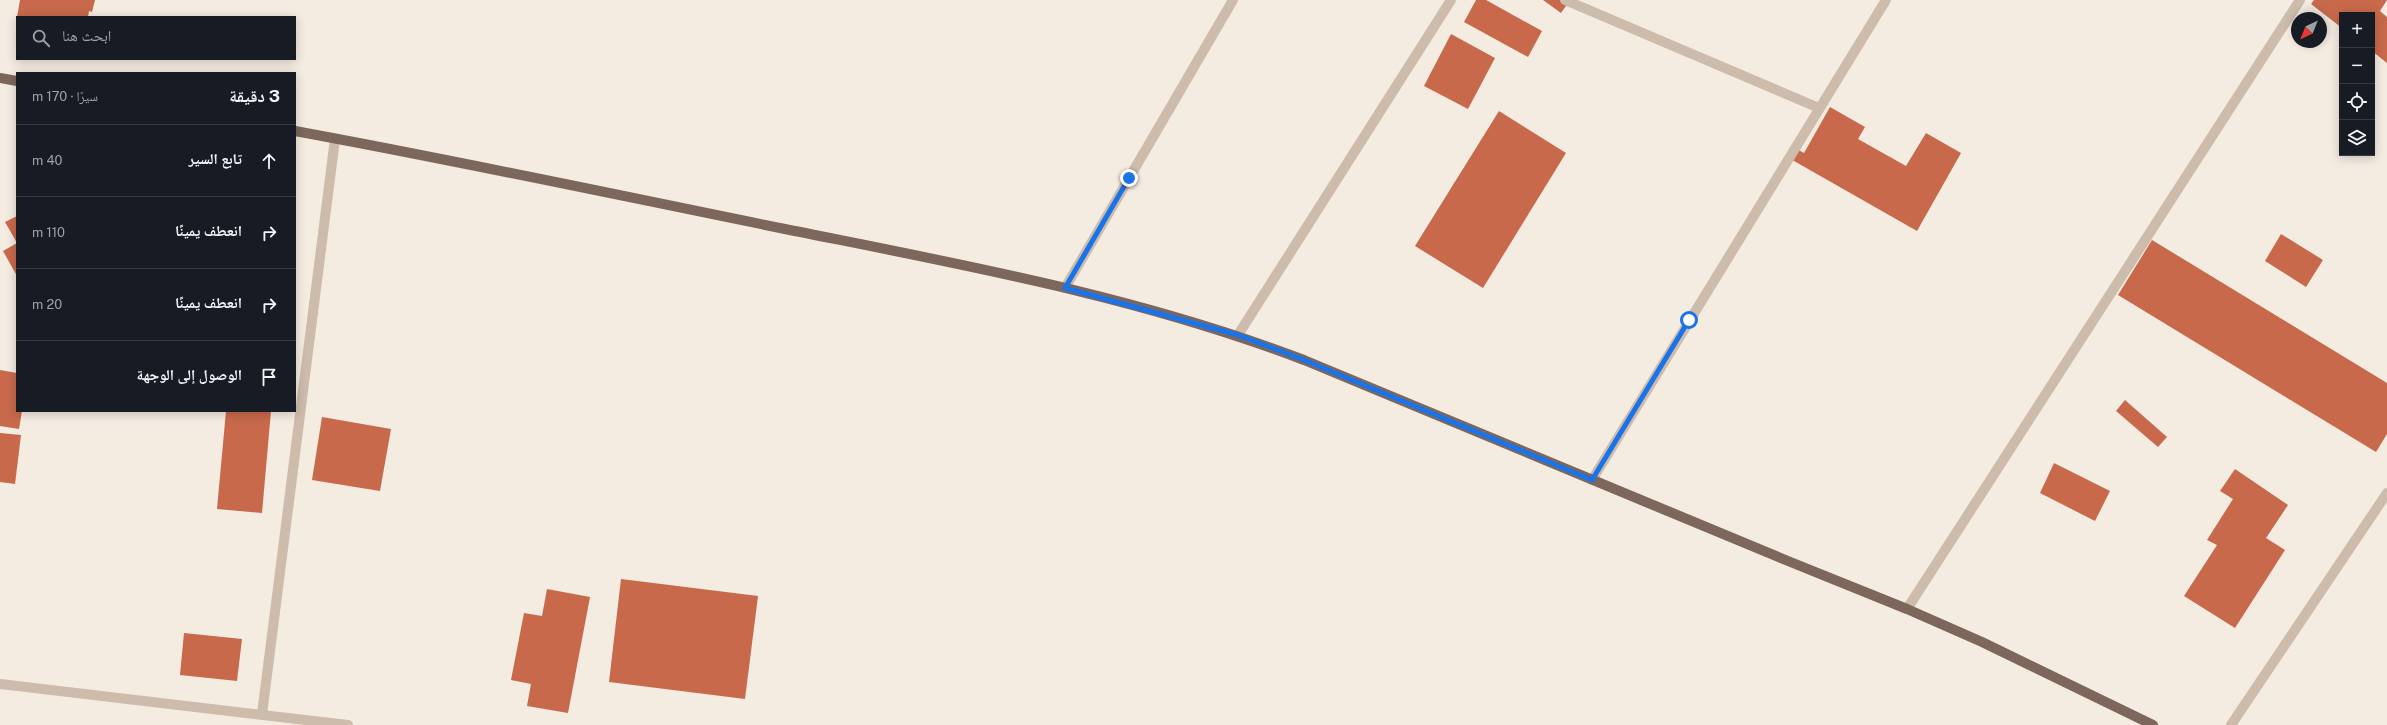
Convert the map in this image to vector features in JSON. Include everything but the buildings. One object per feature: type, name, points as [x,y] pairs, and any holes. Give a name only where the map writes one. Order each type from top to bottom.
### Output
[{"type":"main road","points":[[0,78],[16,81]]},
{"type":"main road","points":[[296,131],[940,260],[1065,288],[1238,335],[1304,360],[1907,609],[1982,642],[2153,725]]},
{"type":"street","points":[[1065,288],[1233,0]]},
{"type":"street","points":[[1238,335],[1451,0]]},
{"type":"street","points":[[1565,0],[1819,108]]},
{"type":"street","points":[[1592,480],[1886,0]]},
{"type":"street","points":[[1907,609],[2300,0]]},
{"type":"street","points":[[262,714],[335,139]]},
{"type":"street","points":[[2231,725],[2387,493]]},
{"type":"street","points":[[0,684],[348,725]]},
{"type":"route","points":[[1129,178],[1065,288],[1238,335],[1304,360],[1592,480],[1689,320]]}]
